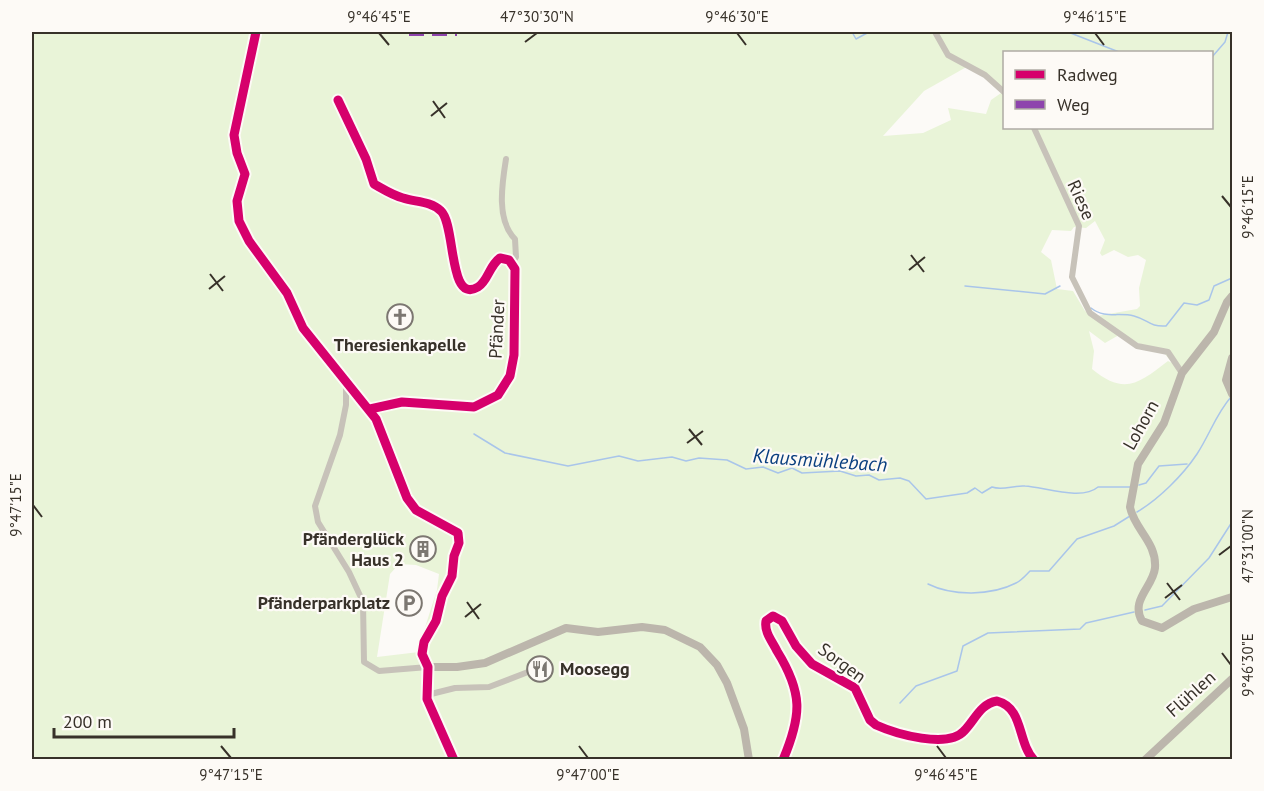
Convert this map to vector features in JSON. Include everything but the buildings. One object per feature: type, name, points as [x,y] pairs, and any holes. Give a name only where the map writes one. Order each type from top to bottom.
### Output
[{"type":"street","points":[[256,32],[234,135],[237,153],[245,174],[237,201],[239,221],[249,241],[287,293],[303,328],[333,363],[346,385],[370,409],[382,432],[407,498],[421,513],[456,530],[460,538],[452,576],[423,646],[423,658],[428,667],[427,694],[432,714],[454,759]]},
{"type":"street","points":[[935,32],[948,55],[986,75],[1003,90]]},
{"type":"street","name":"Pfänder","points":[[338,100],[366,159],[374,184],[396,196],[433,205],[444,214],[453,243],[454,272],[463,286],[471,289],[479,287],[500,258],[506,258],[512,262],[516,284],[514,356],[510,376],[498,395],[474,407],[402,402],[370,409]]},
{"type":"street","name":"Riese","points":[[1034,129],[1079,226],[1072,277],[1090,313],[1137,346],[1168,352],[1182,373]]},
{"type":"street","name":"Pfänder","points":[[506,159],[502,205],[507,231],[515,239],[516,259],[512,262]]},
{"type":"street","name":"Lohorn","points":[[1233,296],[1227,302],[1214,332],[1182,373],[1164,423],[1138,464],[1133,487],[1133,515],[1150,542],[1155,560],[1154,573],[1139,602],[1138,608],[1142,621],[1161,628],[1194,609],[1233,597]]},
{"type":"street","points":[[1232,394],[1226,380],[1233,358]]},
{"type":"street","points":[[346,385],[346,405],[340,435],[315,501],[316,517],[349,572],[363,602],[364,663],[379,671],[457,667],[485,663],[570,628],[598,632],[650,627],[665,630],[693,643],[712,659],[726,680],[746,735],[749,759]]},
{"type":"street","name":"Sorgen","points":[[783,759],[795,732],[798,699],[790,673],[766,630],[766,621],[773,616],[782,621],[796,646],[812,664],[855,688],[870,720],[876,725],[949,741],[963,733],[983,707],[998,701],[1007,704],[1015,714],[1027,750],[1034,759]]},
{"type":"street","points":[[427,694],[455,688],[489,687],[528,672]]},
{"type":"street","name":"Flühlen","points":[[1145,759],[1233,679]]},
{"type":"green space","points":[[32,32],[1232,32],[1232,759],[32,759]],"holes":[[[1095,221],[1105,240],[1100,253],[1102,256],[1114,250],[1128,257],[1138,255],[1146,260],[1139,288],[1140,306],[1137,309],[1097,316],[1085,311],[1073,291],[1057,289],[1051,260],[1041,252],[1052,230],[1071,231],[1074,227],[1086,228]],[[1089,331],[1105,343],[1119,335],[1165,354],[1172,363],[1168,361],[1140,380],[1123,384],[1114,382],[1092,369],[1094,351]],[[399,564],[416,565],[439,574],[437,590],[419,652],[377,657],[390,574]]]},
{"type":"waterway","points":[[852,32],[856,39],[869,32]]},
{"type":"waterway","points":[[1068,32],[1116,51]]},
{"type":"waterway","points":[[1213,56],[1225,42],[1228,32]]},
{"type":"waterway","points":[[1091,308],[1102,313],[1134,316],[1152,324],[1166,326],[1184,303],[1197,305],[1209,300],[1214,286],[1232,278]]},
{"type":"waterway","points":[[965,286],[1045,294],[1060,286]]},
{"type":"waterway","name":"Klausmühlebach","points":[[1137,512],[1162,493],[1185,470],[1231,397]]},
{"type":"waterway","name":"Klausmühlebach","points":[[474,434],[505,453],[568,466],[619,456],[638,461],[672,457],[686,461],[699,458],[727,460],[746,469],[763,467],[778,473],[792,468],[802,473],[840,471],[856,476],[869,475],[879,480],[900,478],[909,481],[926,499],[967,493],[975,488],[982,493],[992,487],[1025,486],[1073,493],[1083,493],[1098,487],[1131,487]]},
{"type":"waterway","name":"Klausmühlebach","points":[[1139,485],[1146,483],[1159,466],[1187,464]]},
{"type":"waterway","name":"Klausmühlebach","points":[[928,584],[948,591],[972,593],[1006,587],[1020,581],[1030,571],[1049,571],[1077,539],[1114,526],[1130,516]]},
{"type":"waterway","points":[[1145,610],[1162,606],[1209,558],[1232,522]]},
{"type":"waterway","points":[[900,703],[916,686],[957,671],[963,646],[988,633],[1080,629],[1086,623],[1134,612]]},
{"type":"marked path","points":[[409,32],[457,32]]},
{"type":"cycle path","points":[[256,32],[234,135],[237,153],[245,174],[237,201],[239,221],[249,241],[287,293],[303,328],[376,419],[407,498],[416,510],[458,533],[459,543],[454,556],[452,576],[442,596],[436,621],[424,642],[422,654],[428,667],[427,699],[454,760]]},
{"type":"cycle path","points":[[338,100],[366,159],[374,184],[395,195],[428,204],[441,211],[446,219],[457,275],[462,285],[468,289],[478,287],[500,258],[509,260],[515,269],[514,355],[510,376],[498,395],[474,407],[402,402],[370,409]]},
{"type":"cycle path","points":[[783,760],[794,730],[797,704],[792,679],[766,629],[766,621],[773,616],[782,621],[796,646],[812,664],[855,688],[870,720],[876,725],[908,736],[946,739],[964,731],[986,705],[997,701],[1012,711],[1034,760]]},
{"type":"place","name":"Theresienkapelle","points":[[400,317]]},
{"type":"place","name":"Pfänderglück Haus 2","points":[[423,549]]},
{"type":"place","name":"Pfänderparkplatz","points":[[409,603]]},
{"type":"place","name":"Moosegg","points":[[540,669]]}]
